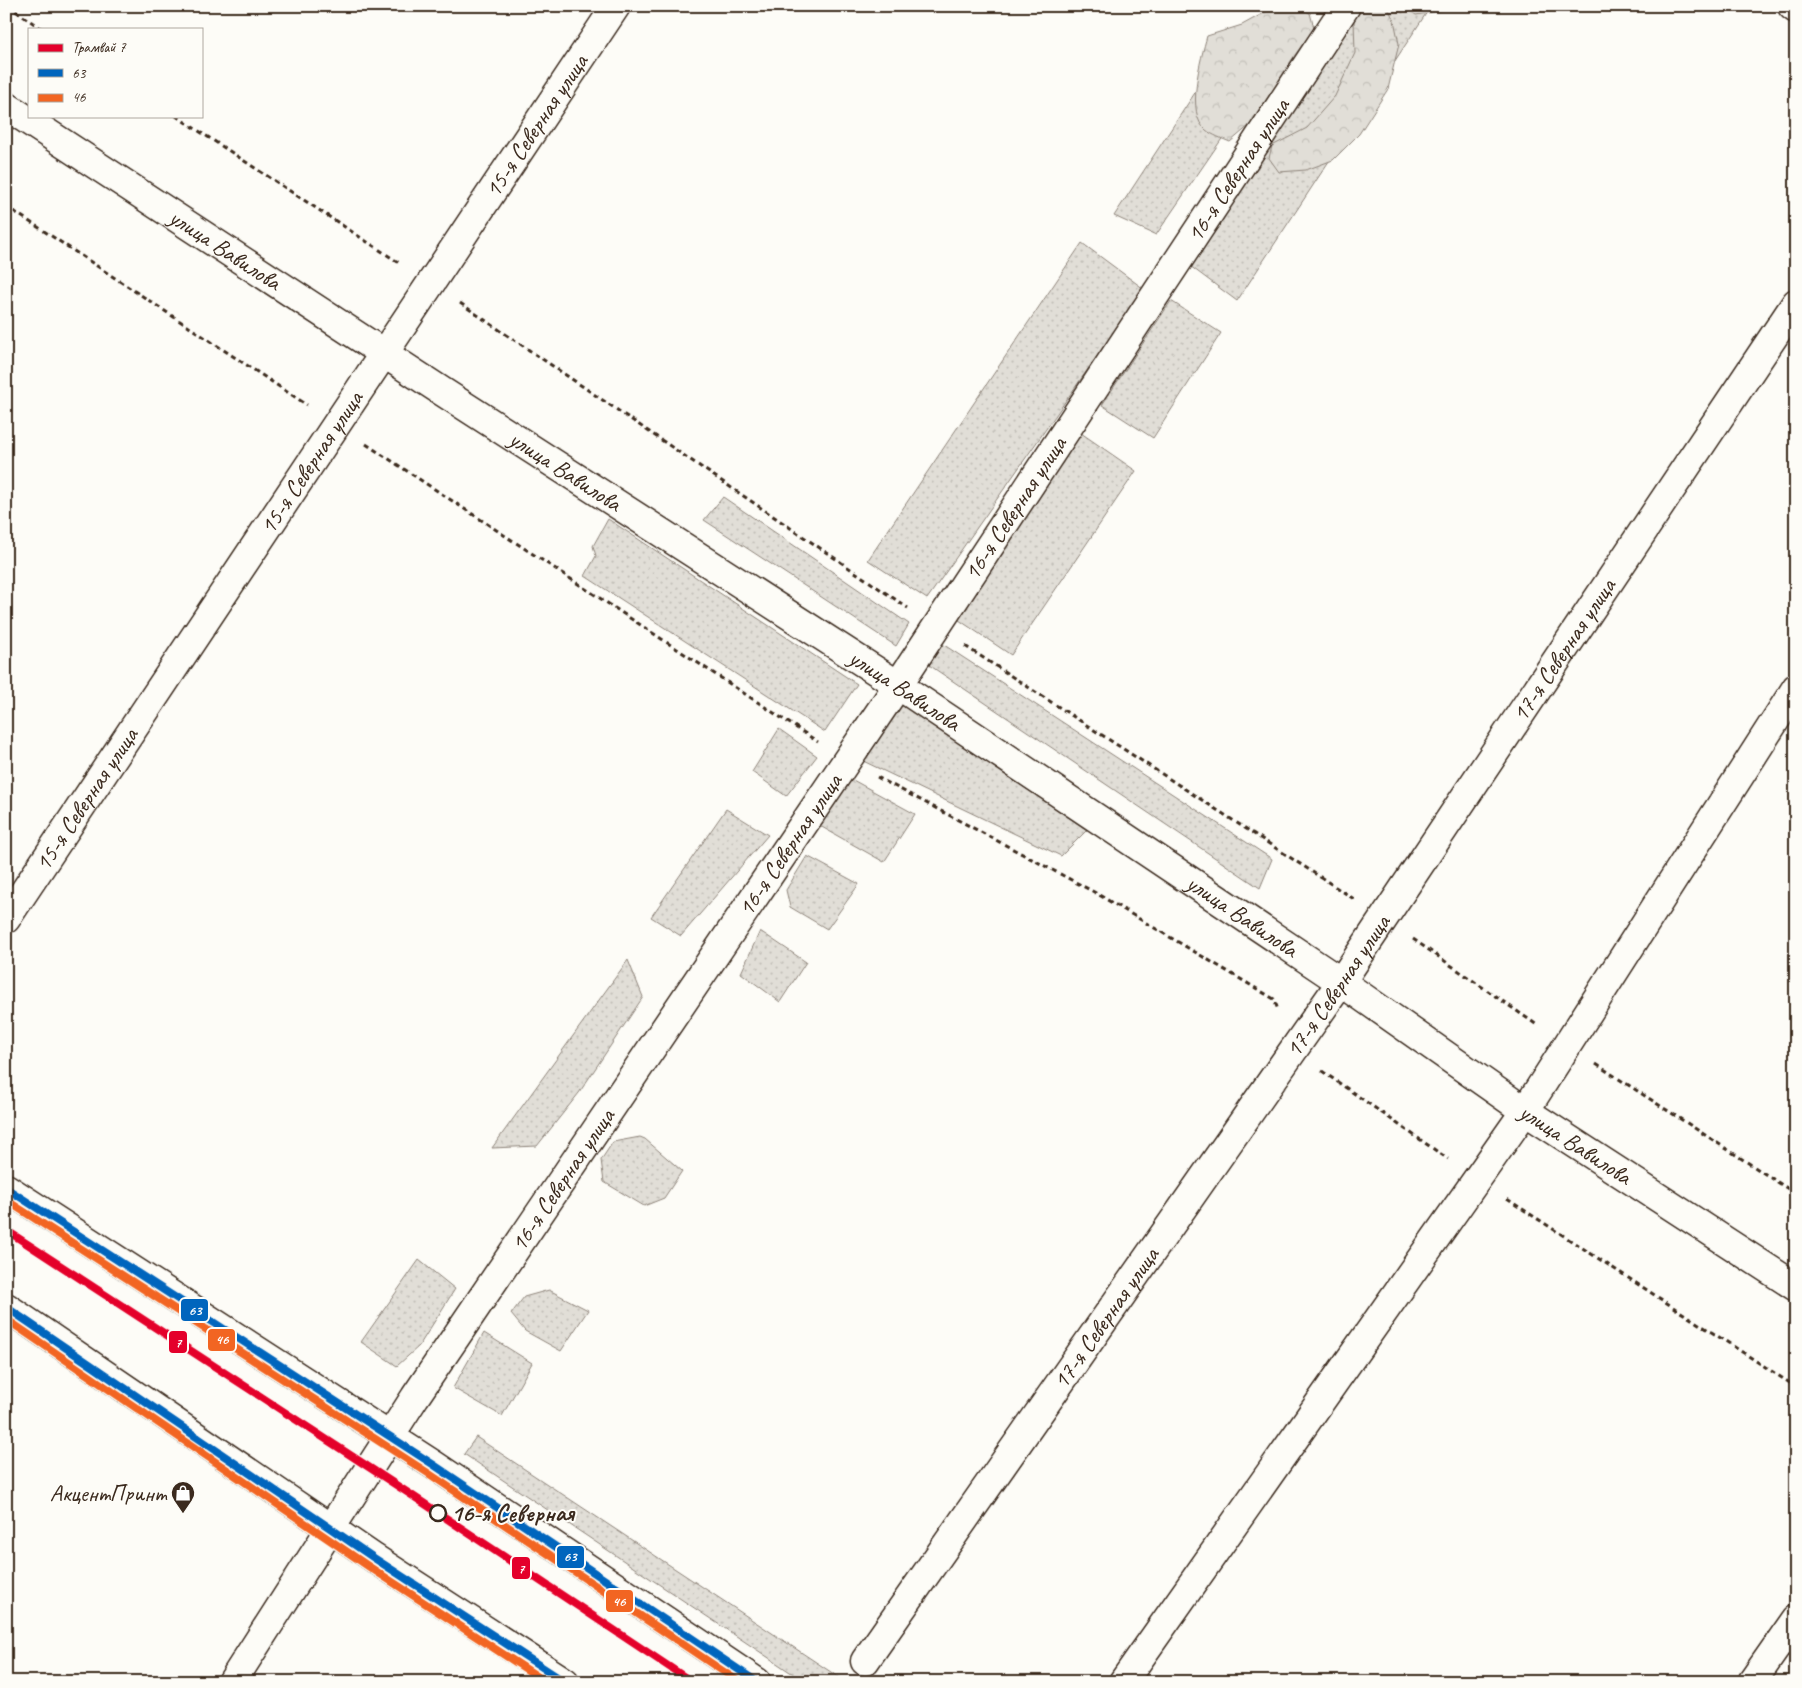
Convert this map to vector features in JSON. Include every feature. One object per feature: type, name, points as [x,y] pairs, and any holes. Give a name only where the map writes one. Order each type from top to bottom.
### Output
[{"type":"street","name":"15-я Северная улица","points":[[6,919],[616,6]]},
{"type":"street","name":"16-я Северная улица","points":[[232,1682],[391,1437],[420,1388],[898,685],[1346,6]]},
{"type":"street","points":[[1792,6],[1796,8]]},
{"type":"street","name":"улица Вавилова","points":[[6,106],[384,354],[898,685],[1341,982],[1525,1111],[1796,1287]]},
{"type":"street","name":"17-я Северная улица","points":[[865,1661],[1294,1051],[1796,303]]},
{"type":"street","points":[[1124,1682],[1525,1111],[1796,688]]},
{"type":"street","points":[[6,1188],[391,1437],[757,1682]]},
{"type":"street","points":[[6,1307],[331,1529],[565,1682]]},
{"type":"street","points":[[1752,1682],[1796,1619]]},
{"type":"path","points":[[8,6],[41,28]]},
{"type":"path","points":[[179,118],[488,321],[936,628],[1384,918],[1567,1045],[1796,1194]]},
{"type":"path","points":[[6,206],[847,761],[1094,892],[1274,999],[1294,1051],[1477,1179],[1796,1387]]},
{"type":"green space","points":[[1279,6],[1294,6],[1310,13],[1314,28],[1250,125],[1230,142],[1206,130],[1196,112],[1196,85],[1207,36],[1242,25]]},
{"type":"green space","points":[[1359,6],[1387,6],[1394,20],[1399,44],[1388,89],[1359,134],[1333,160],[1306,170],[1279,172],[1269,158],[1272,146],[1307,128],[1335,96],[1355,53],[1354,21]]},
{"type":"green space","points":[[1362,6],[1431,6],[1237,301],[1190,266]]},
{"type":"green space","points":[[1403,6],[1445,6],[1444,10],[1416,15]]},
{"type":"green space","points":[[1206,76],[1243,108],[1156,235],[1114,216]]},
{"type":"green space","points":[[1082,243],[1144,289],[927,599],[868,560]]},
{"type":"green space","points":[[1171,301],[1221,333],[1153,438],[1102,405]]},
{"type":"green space","points":[[1081,433],[1136,471],[1011,655],[956,618]]},
{"type":"green space","points":[[723,497],[909,624],[896,646],[704,520]]},
{"type":"green space","points":[[608,519],[857,684],[825,732],[585,576],[596,556],[593,546]]},
{"type":"green space","points":[[941,643],[1272,859],[1260,888],[926,663]]},
{"type":"green space","points":[[900,703],[1087,830],[1061,856],[859,759]]},
{"type":"green space","points":[[779,729],[817,756],[786,796],[752,772]]},
{"type":"green space","points":[[851,779],[915,814],[884,862],[820,826]]},
{"type":"green space","points":[[726,809],[768,835],[681,936],[651,917]]},
{"type":"green space","points":[[807,856],[859,884],[827,929],[790,907],[786,890]]},
{"type":"green space","points":[[760,931],[806,962],[780,1002],[741,973]]},
{"type":"green space","points":[[628,960],[643,997],[579,1093],[537,1146],[492,1148]]},
{"type":"green space","points":[[640,1137],[645,1139],[682,1171],[664,1198],[644,1206],[604,1182],[601,1160],[613,1142]]},
{"type":"green space","points":[[419,1260],[455,1289],[419,1346],[397,1366],[361,1342]]},
{"type":"green space","points":[[549,1290],[588,1310],[561,1351],[525,1331],[511,1314],[524,1297]]},
{"type":"green space","points":[[484,1333],[532,1363],[502,1416],[453,1388]]},
{"type":"green space","points":[[476,1437],[846,1682],[805,1682],[464,1454]]},
{"type":"tram line","name":"7","points":[[6,1230],[413,1496],[692,1682]]},
{"type":"transit line","name":"63","points":[[6,1188],[434,1465],[757,1682]]},
{"type":"transit line","name":"46","points":[[6,1200],[428,1473],[739,1682]]},
{"type":"transit line","name":"63","points":[[6,1307],[374,1558],[565,1682]]},
{"type":"transit line","name":"46","points":[[6,1319],[368,1566],[546,1682]]},
{"type":"place","name":"16-я Северная","points":[[438,1513]]},
{"type":"place","name":"АкцентПринт","points":[[183,1514]]}]
